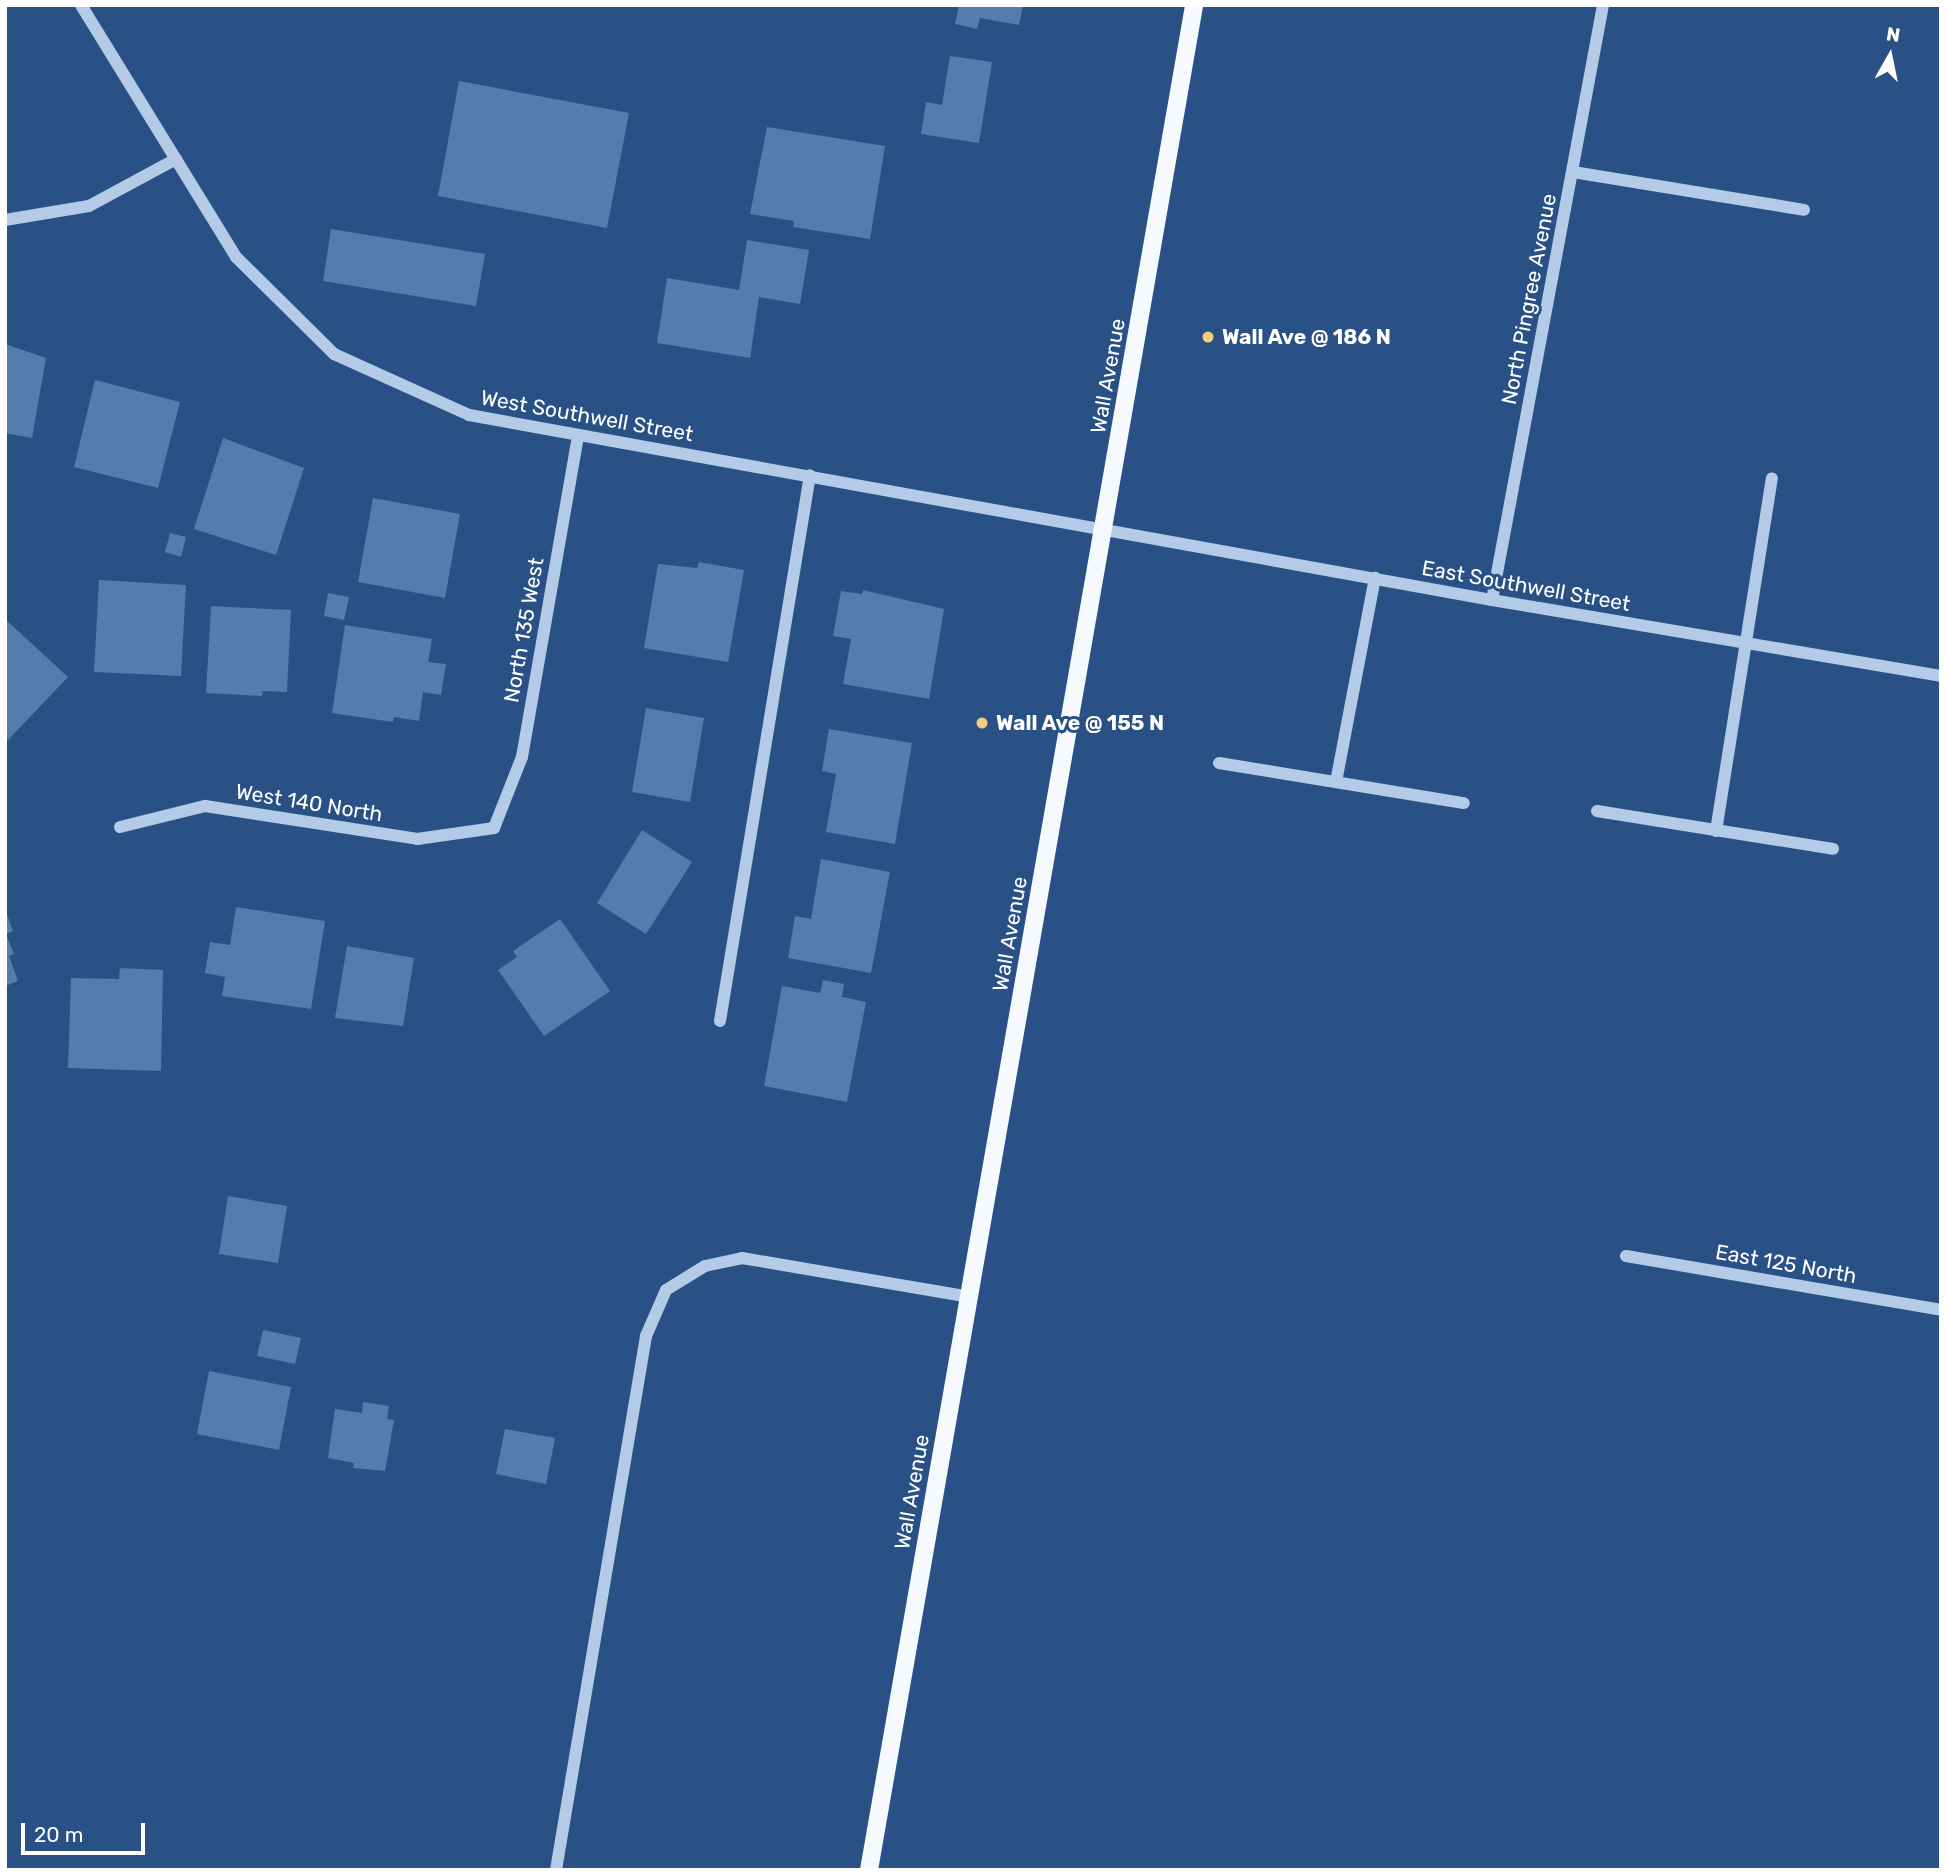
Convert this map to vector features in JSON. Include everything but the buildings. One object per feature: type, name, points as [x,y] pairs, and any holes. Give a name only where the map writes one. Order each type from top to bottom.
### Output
[{"type":"main road","name":"Wall Avenue","points":[[869,1870],[1106,529],[1194,5]]},
{"type":"street","name":"West Southwell Street","points":[[81,5],[236,257],[334,354],[469,415],[1106,529]]},
{"type":"street","name":"North Pingree Avenue","points":[[1492,600],[1603,5]]},
{"type":"street","points":[[5,220],[89,206],[176,159]]},
{"type":"street","points":[[1573,172],[1804,211]]},
{"type":"street","name":"North 135 West","points":[[494,828],[522,757],[578,435]]},
{"type":"street","points":[[720,1021],[810,475]]},
{"type":"street","points":[[1716,831],[1772,478]]},
{"type":"street","name":"East Southwell Street","points":[[1106,529],[1492,600],[1941,676]]},
{"type":"street","points":[[1336,782],[1375,578]]},
{"type":"street","points":[[1219,763],[1464,803]]},
{"type":"street","name":"West 140 North","points":[[120,827],[205,806],[417,839],[494,828]]},
{"type":"street","points":[[1597,811],[1833,849]]},
{"type":"street","name":"East 125 North","points":[[1626,1256],[1941,1310]]},
{"type":"street","points":[[556,1870],[646,1336],[666,1290],[705,1266],[743,1258],[969,1297]]},
{"type":"place","name":"Wall Ave @ 186 N","points":[[1208,337]]},
{"type":"place","name":"Wall Ave @ 155 N","points":[[982,723]]}]
